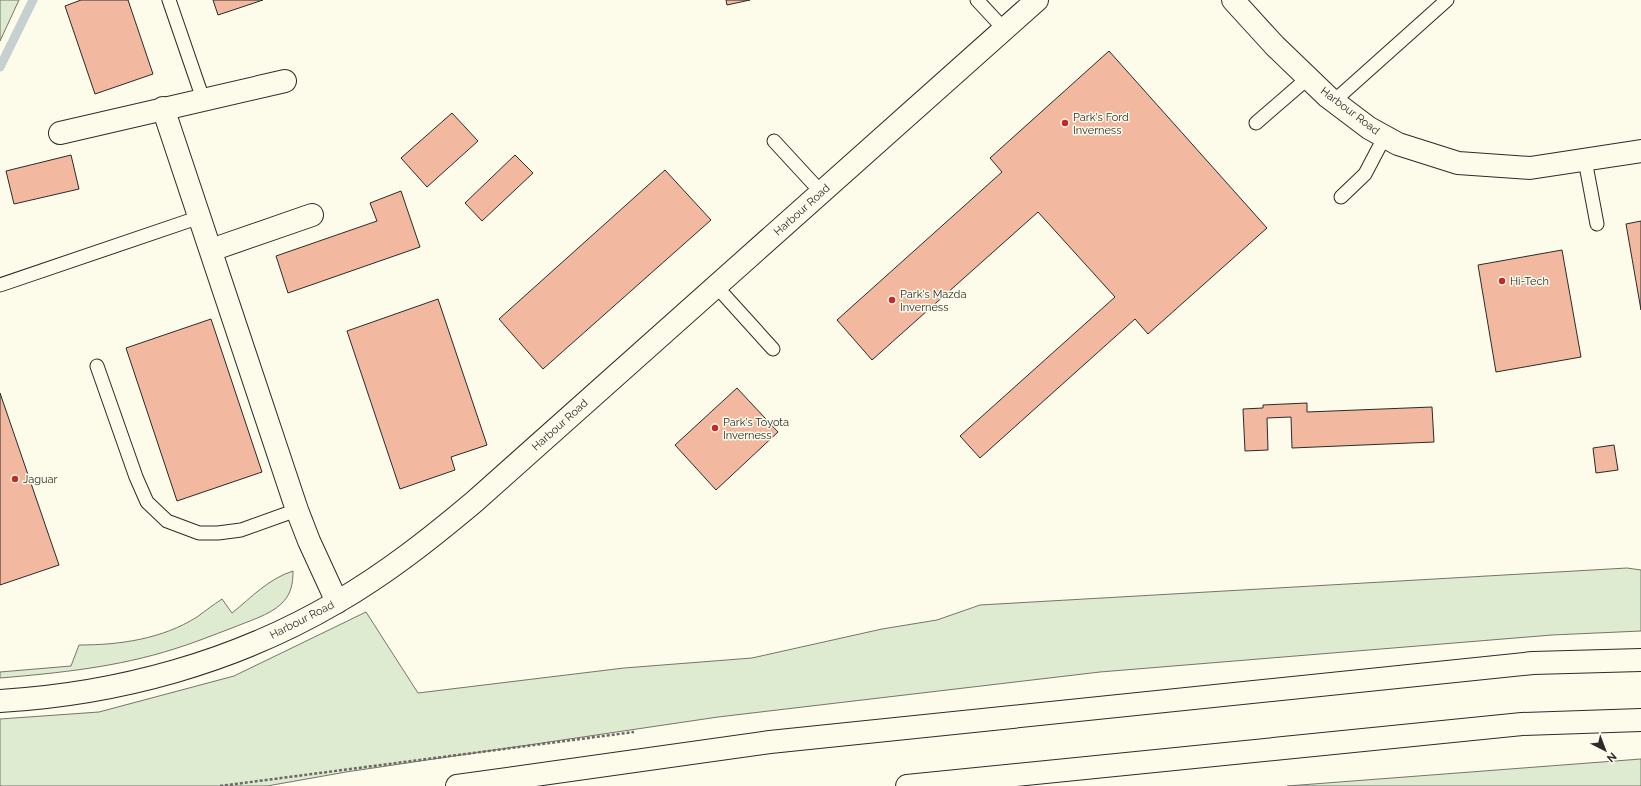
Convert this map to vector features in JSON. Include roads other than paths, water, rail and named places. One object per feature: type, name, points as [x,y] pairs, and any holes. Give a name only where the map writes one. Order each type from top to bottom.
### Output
[{"type":"main road","name":"Harbour Road","points":[[0,701],[56,696],[93,690],[171,673],[255,643],[296,624],[337,602],[406,557],[441,530],[1037,0]]},
{"type":"main road","name":"Harbour Road","points":[[1233,0],[1276,46],[1334,102],[1369,128],[1398,144],[1458,163],[1530,168],[1641,151]]},
{"type":"main road","points":[[60,133],[285,81]]},
{"type":"main road","points":[[163,108],[297,510],[312,549],[337,602]]},
{"type":"main road","points":[[211,250],[312,215]]},
{"type":"main road","points":[[457,786],[786,740],[1533,663],[1641,660]]},
{"type":"main road","points":[[907,786],[1522,724],[1641,720]]},
{"type":"lane","points":[[169,0],[203,99]]},
{"type":"lane","points":[[977,0],[1004,29]]},
{"type":"lane","points":[[1334,102],[1447,0]]},
{"type":"lane","points":[[1256,123],[1308,78]]},
{"type":"lane","points":[[1341,197],[1365,174],[1385,136]]},
{"type":"lane","points":[[774,141],[821,192]]},
{"type":"lane","points":[[1586,160],[1597,224]]},
{"type":"lane","points":[[0,285],[200,217]]},
{"type":"lane","points":[[716,286],[772,349]]},
{"type":"lane","points":[[97,366],[136,477],[147,502],[167,521],[199,533],[218,533],[241,530],[297,510]]},
{"type":"waterway","points":[[0,67],[33,0]]},
{"type":"place","name":"Park's Ford Inverness","points":[[1065,123]]},
{"type":"place","name":"Hi-Tech","points":[[1502,281]]},
{"type":"place","name":"Park's Mazda Inverness","points":[[892,300]]},
{"type":"place","name":"Park's Toyota Inverness","points":[[715,428]]},
{"type":"place","name":"Jaguar","points":[[15,479]]}]
